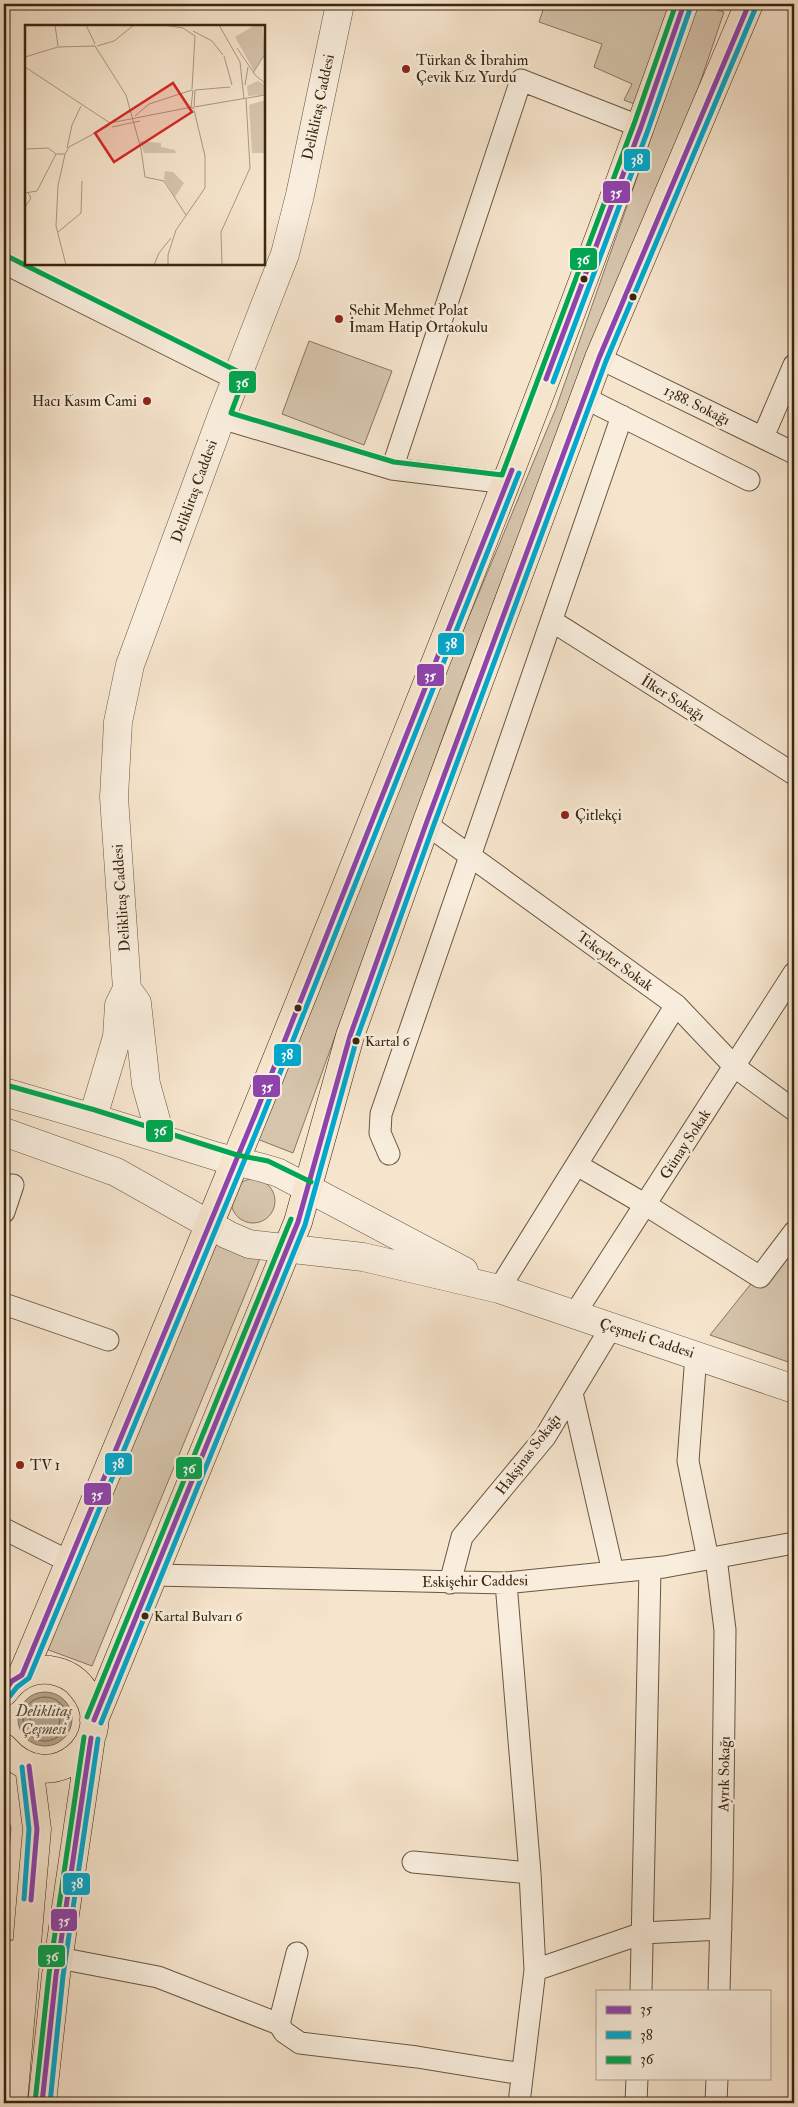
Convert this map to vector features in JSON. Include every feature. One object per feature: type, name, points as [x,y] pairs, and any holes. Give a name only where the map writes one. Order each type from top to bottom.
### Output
[{"type":"main road","points":[[13,1683],[70,1562],[298,1008],[507,483],[684,4]]},
{"type":"main road","points":[[14,1762],[44,1769],[67,1764],[85,1748],[288,1247],[308,1189],[350,1036],[426,824],[599,358],[749,4]]},
{"type":"main road","points":[[13,1683],[34,1671],[58,1671],[78,1683],[92,1702],[92,1729],[59,1958],[42,2103]]},
{"type":"main road","points":[[13,2103],[12,1957],[37,1829],[14,1762]]},
{"type":"street","name":"Deliklitaş Caddesi","points":[[93,1117],[117,1037],[119,1005],[127,989],[114,797],[118,722],[130,665],[221,418],[274,284],[293,225],[340,4]]},
{"type":"street","points":[[392,469],[520,80],[640,127]]},
{"type":"street","points":[[4,263],[236,379]]},
{"type":"street","name":"1388. Sokağı","points":[[599,358],[763,437],[794,454]]},
{"type":"street","points":[[763,437],[794,365]]},
{"type":"street","points":[[585,398],[749,480]]},
{"type":"street","points":[[389,1154],[380,1133],[380,1114],[622,416]]},
{"type":"street","points":[[221,418],[392,469],[507,483]]},
{"type":"street","name":"İlker Sokağı","points":[[552,621],[794,774]]},
{"type":"street","name":"Tekeyler Sokak","points":[[426,824],[676,1005],[735,1067],[794,1110]]},
{"type":"street","name":"Günay Sokak","points":[[574,1314],[794,973]]},
{"type":"street","name":"Deliklitaş Caddesi","points":[[127,989],[137,1003],[146,1084],[160,1138]]},
{"type":"street","points":[[499,1289],[676,1005]]},
{"type":"street","name":"Çeşmeli Caddesi","points":[[4,1092],[93,1117],[234,1162],[266,1168],[289,1178],[499,1289]]},
{"type":"street","name":"Çeşmeli Caddesi","points":[[4,1132],[116,1172],[248,1244],[288,1247],[363,1257],[499,1289],[794,1389]]},
{"type":"street","points":[[577,1165],[646,1205],[760,1277],[794,1232]]},
{"type":"street","points":[[4,1212],[13,1185]]},
{"type":"street","points":[[4,1304],[108,1340]]},
{"type":"street","name":"Hakşinas Sokağı","points":[[450,1583],[462,1537],[545,1437],[612,1326]]},
{"type":"street","name":"Ayrık Sokağı","points":[[696,1355],[688,1461],[712,1558],[725,1630],[719,1990]]},
{"type":"street","points":[[572,1393],[614,1572]]},
{"type":"street","points":[[4,1529],[70,1562]]},
{"type":"street","name":"Eskişehir Caddesi","points":[[154,1575],[506,1583],[650,1568],[794,1543]]},
{"type":"street","points":[[641,1990],[650,1568]]},
{"type":"street","points":[[506,1583],[530,1874],[535,1970],[520,2103]]},
{"type":"street","points":[[413,1862],[530,1874]]},
{"type":"street","points":[[535,1970],[643,1933],[721,1929]]},
{"type":"street","points":[[279,2024],[297,1953]]},
{"type":"street","points":[[59,1958],[158,1977],[279,2024],[291,2039],[300,2043],[417,2057],[522,2074]]},
{"type":"street","points":[[636,2103],[637,2080]]},
{"type":"street","points":[[716,2103],[717,2080]]},
{"type":"shaded area","points":[[545,4],[671,4],[642,107],[624,100],[632,84],[594,67],[602,44],[539,22]]},
{"type":"shaded area","points":[[698,4],[724,12],[662,195],[565,414],[457,698],[293,1153],[252,1137],[556,408]]},
{"type":"shaded area","points":[[309,341],[392,371],[364,445],[282,414]]},
{"type":"shaded area","points":[[253,1179],[265,1183],[271,1189],[275,1201],[271,1213],[265,1219],[253,1223],[241,1219],[235,1213],[231,1201],[235,1189],[241,1183]]},
{"type":"shaded area","points":[[794,1230],[794,1364],[710,1335]]},
{"type":"shaded area","points":[[213,1241],[261,1256],[92,1666],[46,1649]]},
{"type":"shaded area","points":[[4,1811],[11,1827],[4,1917]]},
{"type":"water","name":"Deliklitaş Çeşmesi","points":[[45,1692],[55,1694],[64,1700],[70,1709],[72,1719],[70,1729],[64,1738],[55,1744],[45,1746],[35,1744],[26,1738],[20,1729],[18,1719],[20,1709],[26,1700],[35,1694]]},
{"type":"transit line","name":"36","points":[[7,256],[241,373],[243,381],[231,413],[394,462],[502,475],[634,124],[676,4]]},
{"type":"transit line","name":"35","points":[[546,379],[641,127],[684,4]]},
{"type":"transit line","name":"35","points":[[94,1720],[298,1222],[350,1036],[426,824],[599,358],[749,4]]},
{"type":"transit line","name":"38","points":[[553,382],[648,130],[691,6]]},
{"type":"transit line","name":"38","points":[[101,1723],[305,1225],[357,1038],[433,827],[606,361],[756,7]]},
{"type":"transit line","name":"35","points":[[4,1692],[12,1681],[22,1675],[255,1115],[512,470]]},
{"type":"transit line","name":"38","points":[[10,1696],[17,1687],[29,1678],[262,1118],[519,473]]},
{"type":"transit line","name":"36","points":[[6,1085],[95,1110],[237,1155],[268,1161],[311,1182]]},
{"type":"transit line","name":"36","points":[[87,1717],[291,1219]]},
{"type":"transit line","name":"36","points":[[35,2102],[49,1974],[84,1737]]},
{"type":"transit line","name":"35","points":[[42,2103],[56,1975],[91,1738]]},
{"type":"transit line","name":"38","points":[[50,2103],[63,1976],[98,1739]]},
{"type":"transit line","name":"35","points":[[29,1766],[37,1829],[31,1900]]},
{"type":"transit line","name":"38","points":[[22,1767],[29,1829],[24,1899]]},
{"type":"place","name":"Türkan & İbrahim Çevik Kız Yurdu","points":[[406,69]]},
{"type":"place","name":"Şehit Mehmet Polat İmam Hatip Ortaokulu","points":[[339,319]]},
{"type":"place","name":"Hacı Kasım Cami","points":[[147,401]]},
{"type":"place","name":"Çitlekçi","points":[[565,815]]},
{"type":"place","name":"Kartal 6","points":[[356,1041]]},
{"type":"place","name":"TV 1","points":[[20,1465]]},
{"type":"place","name":"Kartal Bulvarı 6","points":[[145,1616]]}]
